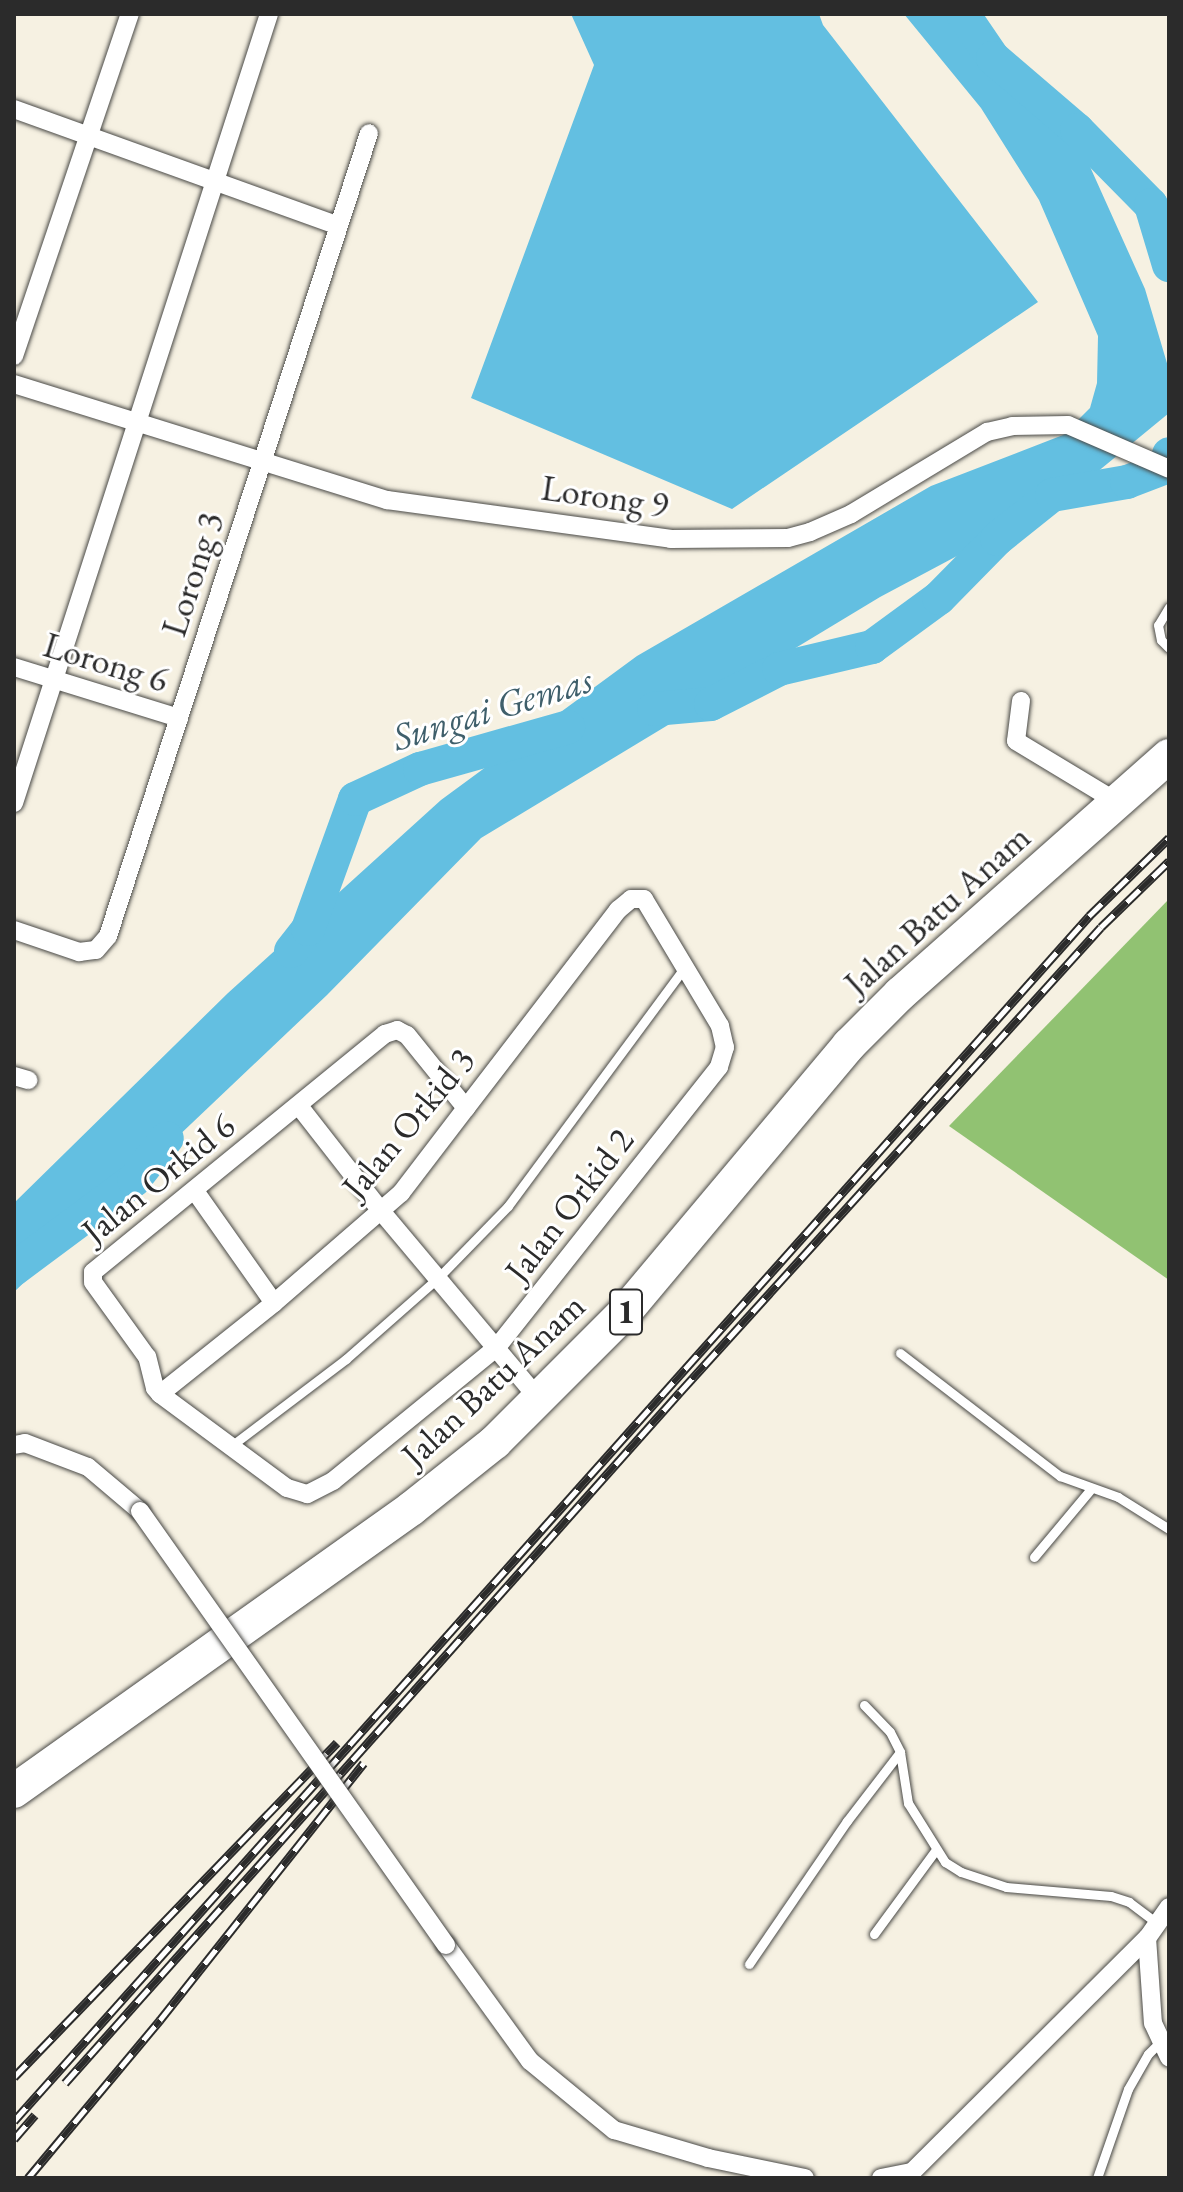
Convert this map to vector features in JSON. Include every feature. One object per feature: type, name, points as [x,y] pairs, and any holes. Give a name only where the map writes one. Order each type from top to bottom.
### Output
[{"type":"highway","name":"Jalan Batu Anam","points":[[14,1791],[412,1508],[495,1442],[625,1312],[849,1045],[900,994],[1169,756]]},
{"type":"street","points":[[14,356],[86,135],[130,14]]},
{"type":"street","points":[[14,803],[135,419],[269,14]]},
{"type":"street","points":[[14,109],[337,225]]},
{"type":"street","name":"Lorong 3","points":[[14,930],[79,952],[96,950],[103,944],[369,133]]},
{"type":"street","name":"Lorong 9","points":[[14,384],[135,419],[387,500],[671,539],[788,538],[851,514],[987,432],[1012,426],[1068,425],[1169,469]]},
{"type":"street","name":"Lorong 6","points":[[14,667],[179,718]]},
{"type":"street","points":[[1021,701],[1016,741],[1117,802]]},
{"type":"street","name":"Jalan Orkid 2","points":[[231,1446],[287,1488],[307,1494],[333,1481],[496,1348],[719,1067],[725,1039],[648,902],[639,897]]},
{"type":"street","name":"Jalan Orkid 3","points":[[160,1394],[274,1303],[401,1193],[618,910],[639,897]]},
{"type":"street","name":"Jalan Orkid 6","points":[[160,1394],[152,1379],[154,1372],[147,1357],[93,1282],[92,1275],[375,1040],[397,1030],[416,1043],[466,1108]]},
{"type":"street","points":[[299,1106],[381,1211],[539,1399]]},
{"type":"street","points":[[195,1191],[274,1303]]},
{"type":"street","points":[[160,1394],[231,1446]]},
{"type":"street","points":[[14,1445],[25,1443],[88,1467],[140,1511],[530,2061],[614,2130],[708,2158],[805,2178]]},
{"type":"street","points":[[881,2178],[913,2175],[1152,1930],[1169,1907]]},
{"type":"street","points":[[1152,1930],[1149,1994],[1164,2050]]},
{"type":"lane","points":[[1169,607],[1158,625],[1161,640],[1169,648]]},
{"type":"lane","points":[[231,1446],[346,1359],[438,1278],[508,1206],[686,965]]},
{"type":"lane","points":[[900,1353],[1044,1466],[1090,1490],[1118,1497],[1169,1529]]},
{"type":"lane","points":[[1034,1557],[1090,1490]]},
{"type":"lane","points":[[864,1705],[890,1732],[900,1752],[908,1803],[935,1851],[961,1872],[1006,1887],[1111,1896],[1129,1902],[1152,1930]]},
{"type":"lane","points":[[749,1964],[847,1821],[900,1752]]},
{"type":"lane","points":[[874,1934],[935,1851]]},
{"type":"lane","points":[[1097,2178],[1128,2089],[1148,2054],[1164,2050]]},
{"type":"green space","points":[[1169,899],[1169,1280],[949,1126]]},
{"type":"water","points":[[571,14],[819,14],[823,25],[1038,302],[732,509],[471,398],[594,65]]},
{"type":"water","points":[[904,14],[976,14],[1087,160],[1145,289],[1169,370],[1169,413],[1096,473],[1002,532],[880,597],[481,838],[327,995],[14,1292],[14,1203],[228,993],[441,800],[637,656],[931,486],[1063,435],[1090,408],[1097,383],[1098,336],[1039,200],[981,108]]},
{"type":"waterway","name":"Sungai Gemas","points":[[963,14],[993,58],[1077,130],[1151,205],[1169,265]]},
{"type":"waterway","name":"Sungai Gemas","points":[[654,709],[711,704],[779,669],[872,647],[939,598],[997,539],[1052,495],[1127,482],[1166,467],[1169,454]]},
{"type":"waterway","name":"Sungai Gemas","points":[[291,951],[308,929],[355,799],[420,769],[568,727]]},
{"type":"waterway","name":"Sungai Gemas","points":[[14,1269],[134,1180],[167,1138]]},
{"type":"railway","points":[[14,2121],[1089,916],[1169,838]]},
{"type":"railway","points":[[65,2083],[680,1392],[1101,927],[1169,861]]},
{"type":"railway","points":[[14,2077],[337,1742]]},
{"type":"railway","points":[[28,2178],[160,2020],[364,1763]]},
{"type":"railway","points":[[14,2139],[35,2115]]}]
